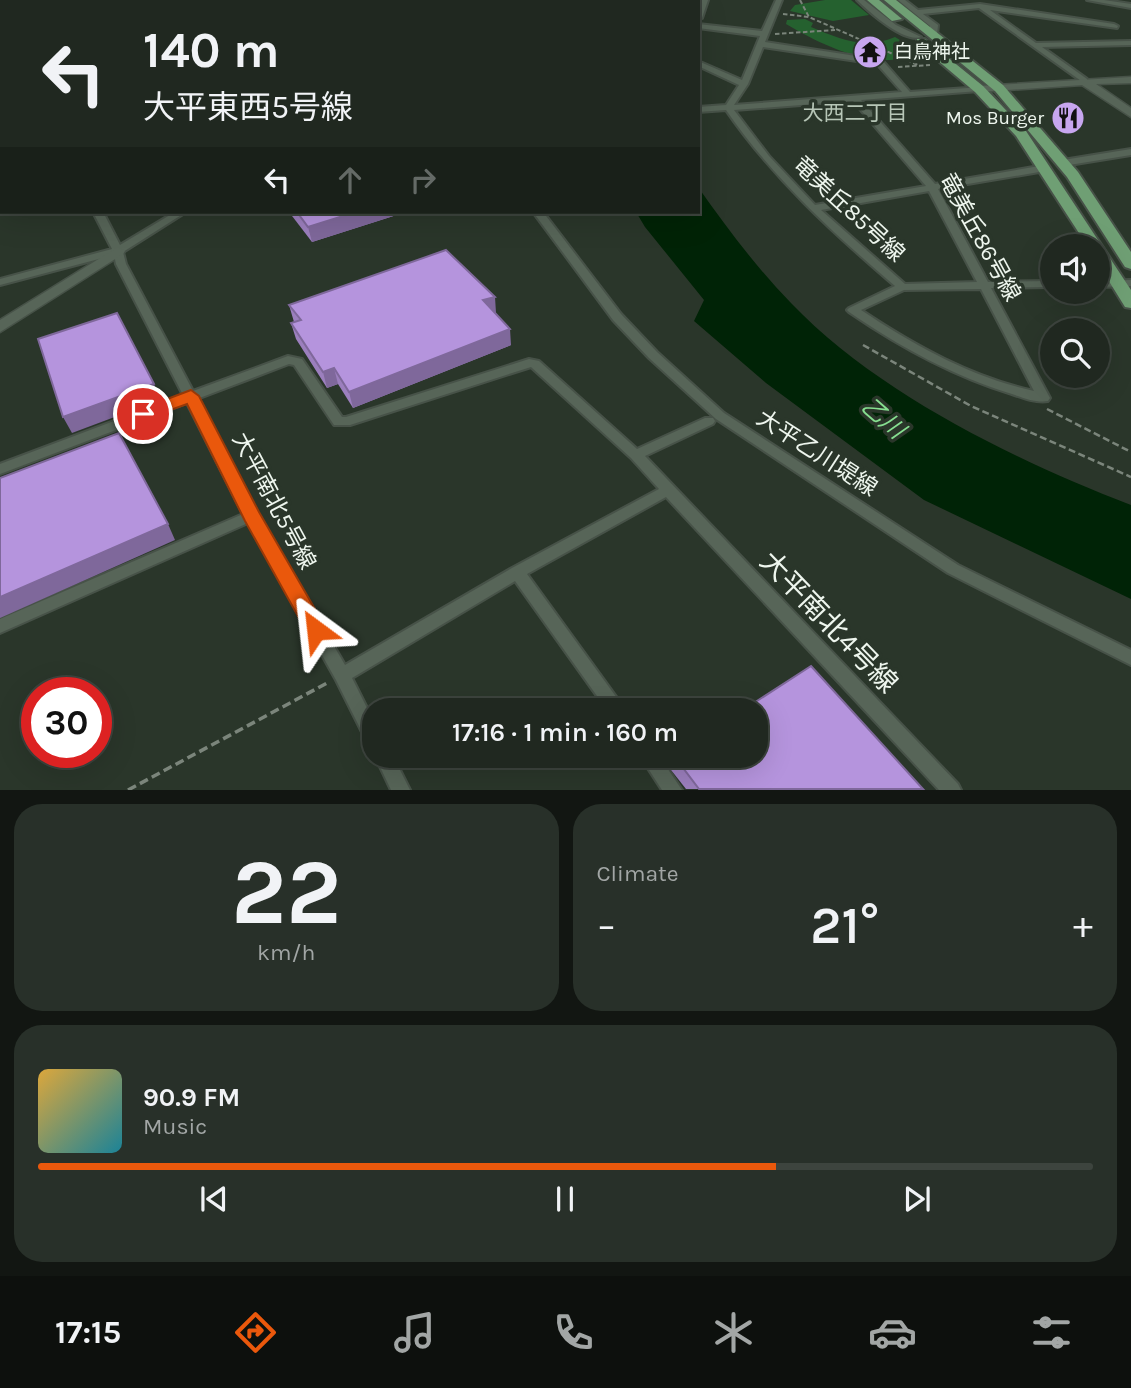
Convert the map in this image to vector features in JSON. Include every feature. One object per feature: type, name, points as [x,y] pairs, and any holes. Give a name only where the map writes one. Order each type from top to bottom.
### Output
[{"type":"main road","points":[[872,0],[979,89],[1021,134],[1087,234]]},
{"type":"main road","points":[[889,0],[999,88],[1063,163],[1131,264]]},
{"type":"main road","points":[[1110,265],[1125,284],[1131,303]]},
{"type":"street","points":[[729,108],[744,85],[779,0]]},
{"type":"street","points":[[860,0],[892,27],[917,37]]},
{"type":"street","points":[[901,0],[934,25],[933,35]]},
{"type":"street","points":[[972,0],[1131,113]]},
{"type":"street","points":[[1090,0],[1131,6]]},
{"type":"street","points":[[1113,44],[1115,4]]},
{"type":"street","points":[[917,12],[980,6],[1114,26]]},
{"type":"street","points":[[700,26],[765,34]]},
{"type":"street","points":[[1035,45],[1131,43]]},
{"type":"street","points":[[761,44],[879,62],[908,94]]},
{"type":"street","points":[[700,64],[744,85]]},
{"type":"street","points":[[700,110],[1084,81],[1131,80]]},
{"type":"street","name":"竜美丘86号線","points":[[855,98],[932,187],[1044,398],[1018,393],[955,370],[915,350],[853,310],[902,287]]},
{"type":"street","name":"竜美丘85号線","points":[[729,108],[781,176],[902,287],[983,283],[1040,284]]},
{"type":"street","points":[[1063,163],[1131,152]]},
{"type":"street","points":[[813,208],[1045,168]]},
{"type":"street","points":[[99,214],[118,251]]},
{"type":"street","points":[[0,327],[178,214]]},
{"type":"street","name":"大平乙川堤線","points":[[540,214],[617,317],[653,355],[720,416],[953,569],[1131,658]]},
{"type":"street","points":[[0,282],[118,251]]},
{"type":"street","name":"大平南北5号線","points":[[118,251],[121,264],[251,516],[362,714]]},
{"type":"street","name":"大平南北4号線","points":[[191,396],[295,360],[338,422],[346,422],[529,363],[535,364],[636,455],[952,789]]},
{"type":"street","points":[[0,469],[191,396]]},
{"type":"street","points":[[636,455],[709,421]]},
{"type":"street","points":[[342,675],[517,572],[668,490]]},
{"type":"street","points":[[0,626],[251,516]]},
{"type":"street","points":[[517,572],[608,698]]},
{"type":"street","points":[[390,768],[401,789]]},
{"type":"street","points":[[658,768],[673,789]]},
{"type":"path","points":[[800,0],[809,17]]},
{"type":"path","points":[[774,13],[809,17],[920,65]]},
{"type":"path","points":[[765,34],[836,30]]},
{"type":"path","points":[[884,68],[948,64]]},
{"type":"path","points":[[863,345],[971,406],[1131,477]]},
{"type":"path","points":[[1043,407],[1131,452]]},
{"type":"path","points":[[128,789],[342,675]]},
{"type":"shaded area","points":[[825,0],[851,0],[869,15],[833,21],[790,11],[795,5]]},
{"type":"shaded area","points":[[805,19],[813,23],[811,27],[862,43],[895,37],[905,43],[914,54],[899,59],[866,58],[831,47],[786,24],[787,20]]},
{"type":"water","name":"乙川","points":[[700,190],[742,247],[791,303],[865,367],[906,395],[995,445],[1131,505],[1131,599],[924,500],[766,383],[694,321],[704,300],[637,214],[700,214]]},
{"type":"building","points":[[298,214],[350,214],[308,227]]},
{"type":"building","points":[[446,250],[495,297],[483,300],[510,329],[349,392],[334,368],[323,372],[291,323],[301,320],[289,305]]},
{"type":"building","points":[[117,313],[154,384],[63,417],[38,339]]},
{"type":"building","points":[[119,433],[168,524],[0,597],[0,478]]},
{"type":"building","points":[[811,666],[923,789],[699,789],[683,768],[768,768],[768,698],[762,698]]},
{"type":"place","name":"白鳥神社","points":[[870,52]]},
{"type":"place","name":"Mos Burger","points":[[1068,118]]},
{"type":"district","name":"大西二丁目","points":[[855,113]]},
{"type":"route","points":[[143,414],[191,396],[251,516],[316,630]]}]
